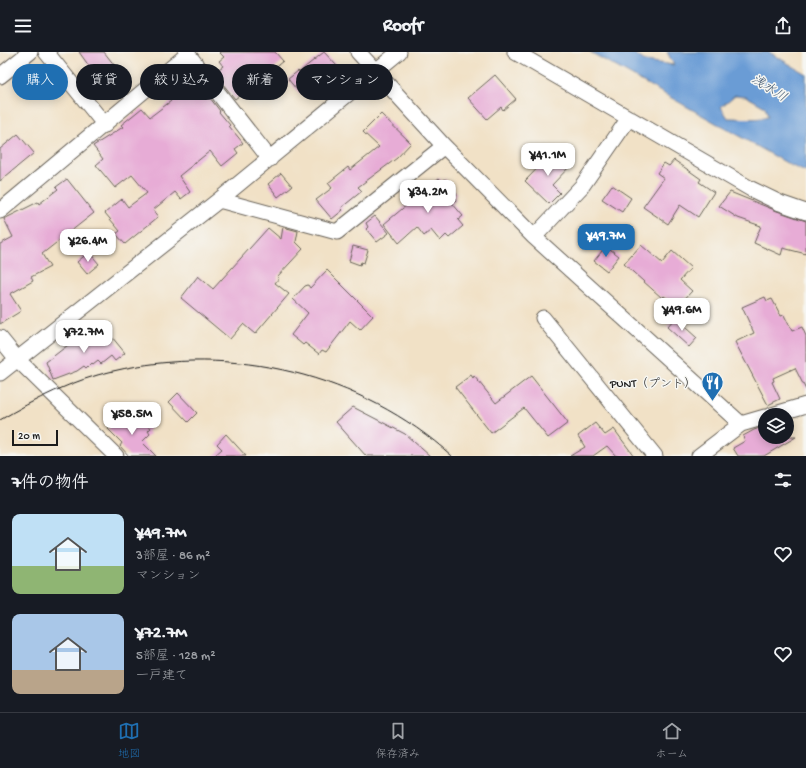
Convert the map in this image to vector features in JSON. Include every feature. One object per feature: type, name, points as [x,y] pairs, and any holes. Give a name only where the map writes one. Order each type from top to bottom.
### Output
[{"type":"street","points":[[0,76],[30,52]]},
{"type":"street","points":[[46,52],[105,125]]},
{"type":"street","points":[[358,52],[369,64]]},
{"type":"street","points":[[384,64],[399,52]]},
{"type":"street","points":[[515,52],[751,189],[780,203],[806,212]]},
{"type":"street","points":[[0,211],[105,125],[187,53],[270,158]]},
{"type":"street","points":[[393,90],[444,146],[534,237],[741,424]]},
{"type":"street","points":[[0,373],[219,200],[341,100]]},
{"type":"street","points":[[534,237],[582,186],[629,118]]},
{"type":"street","points":[[219,200],[337,232],[444,146]]},
{"type":"street","points":[[543,318],[655,456]]},
{"type":"street","points":[[0,338],[17,360],[116,456]]},
{"type":"street","points":[[794,409],[806,405]]},
{"type":"street","points":[[699,456],[741,424],[758,419]]},
{"type":"water","name":"浅水川","points":[[590,52],[632,52],[645,61],[674,65],[667,52],[769,52],[806,74],[806,172],[792,166]],"holes":[[[735,95],[746,96],[765,107],[768,117],[753,119],[728,118],[721,107]]]},
{"type":"building","points":[[79,52],[104,52],[113,64],[88,64]]},
{"type":"building","points":[[219,52],[275,52],[283,61],[279,64],[232,64],[232,95],[224,85],[224,64],[221,64],[219,61],[224,57]]},
{"type":"building","points":[[324,52],[335,64],[309,64]]},
{"type":"building","points":[[296,73],[296,89],[288,79]]},
{"type":"building","points":[[495,75],[516,99],[503,110],[501,107],[487,119],[468,98]]},
{"type":"building","points":[[170,100],[212,100],[230,125],[229,126],[243,143],[235,149],[238,153],[222,166],[210,151],[179,176],[190,192],[181,199],[175,192],[153,210],[158,217],[125,244],[116,234],[120,231],[105,213],[122,199],[128,207],[147,193],[132,175],[115,188],[96,165],[103,159],[93,146],[123,127],[121,125],[142,108],[150,117],[171,101]]},
{"type":"building","points":[[381,114],[411,143],[397,158],[358,187],[362,191],[341,208],[343,210],[332,219],[316,200],[332,188],[328,183],[348,167],[350,170],[379,147],[363,132]]},
{"type":"building","points":[[18,134],[34,153],[0,181],[0,149]]},
{"type":"building","points":[[554,151],[570,166],[552,185],[560,193],[549,204],[525,181]]},
{"type":"building","points":[[674,160],[701,179],[699,182],[714,192],[698,217],[680,205],[668,224],[643,207],[664,178],[657,173],[664,163],[669,166]]},
{"type":"building","points":[[281,173],[292,186],[278,197],[268,184]]},
{"type":"building","points":[[439,178],[442,182],[445,179],[457,194],[454,196],[456,200],[452,203],[463,216],[458,220],[463,226],[449,238],[446,235],[440,241],[431,230],[424,236],[417,227],[399,243],[384,224]]},
{"type":"building","points":[[67,179],[94,213],[42,254],[50,267],[31,277],[33,281],[10,294],[21,311],[0,324],[0,244],[13,237],[4,219],[38,202],[39,204],[58,189],[56,187]]},
{"type":"building","points":[[612,185],[631,198],[622,212],[602,199]]},
{"type":"building","points":[[730,192],[806,221],[806,254],[783,248],[781,255],[754,243],[761,226],[738,218],[719,206]]},
{"type":"building","points":[[375,216],[389,233],[377,242],[366,229],[368,227],[366,223]]},
{"type":"building","points":[[283,227],[298,231],[296,242],[303,249],[277,277],[279,278],[275,283],[289,294],[255,334],[243,324],[230,339],[181,298],[198,276],[213,289],[268,228],[281,239]]},
{"type":"building","points":[[641,245],[662,263],[672,251],[691,268],[680,280],[692,291],[677,307],[664,296],[662,298],[624,264]]},
{"type":"building","points":[[353,246],[368,250],[364,263],[361,262],[360,265],[349,261]]},
{"type":"building","points":[[606,246],[619,256],[607,271],[594,261]]},
{"type":"building","points":[[89,252],[99,264],[87,274],[77,262]]},
{"type":"building","points":[[327,270],[373,316],[360,330],[350,321],[326,352],[322,350],[319,354],[305,343],[303,345],[291,335],[308,313],[293,299],[305,286],[308,285],[310,288]]},
{"type":"building","points":[[765,297],[767,301],[772,299],[781,316],[784,315],[792,331],[802,327],[806,336],[806,390],[795,368],[773,378],[774,381],[772,382],[780,399],[768,405],[735,342],[754,333],[742,307]]},
{"type":"building","points":[[675,318],[697,338],[689,347],[667,327]]},
{"type":"building","points":[[103,326],[125,353],[115,361],[111,356],[101,364],[98,361],[93,365],[91,363],[86,368],[84,366],[77,371],[53,380],[46,362],[81,335],[86,340]]},
{"type":"building","points":[[471,375],[473,378],[474,376],[496,403],[531,376],[568,423],[548,438],[524,408],[491,433],[455,387]]},
{"type":"building","points":[[178,393],[197,413],[188,422],[169,402]]},
{"type":"building","points":[[353,407],[405,434],[430,456],[366,456],[336,422]]},
{"type":"building","points":[[136,415],[151,428],[148,431],[150,434],[142,442],[156,456],[129,456],[120,446],[122,443],[108,429],[119,417],[127,424]]},
{"type":"building","points":[[595,423],[605,435],[614,429],[634,456],[616,456],[607,446],[593,456],[570,456],[585,447],[578,436]]},
{"type":"building","points":[[758,429],[758,444],[784,444],[764,456],[738,456],[733,448],[745,441],[743,436]]},
{"type":"building","points":[[226,434],[246,456],[214,456],[222,449],[217,444]]},
{"type":"tram line","points":[[0,420],[55,391],[83,380],[113,371],[158,363],[203,361],[249,364],[293,372],[336,386],[377,404],[416,428],[452,456]]},
{"type":"place","name":"PUNT（プント）","points":[[712,402]]}]
